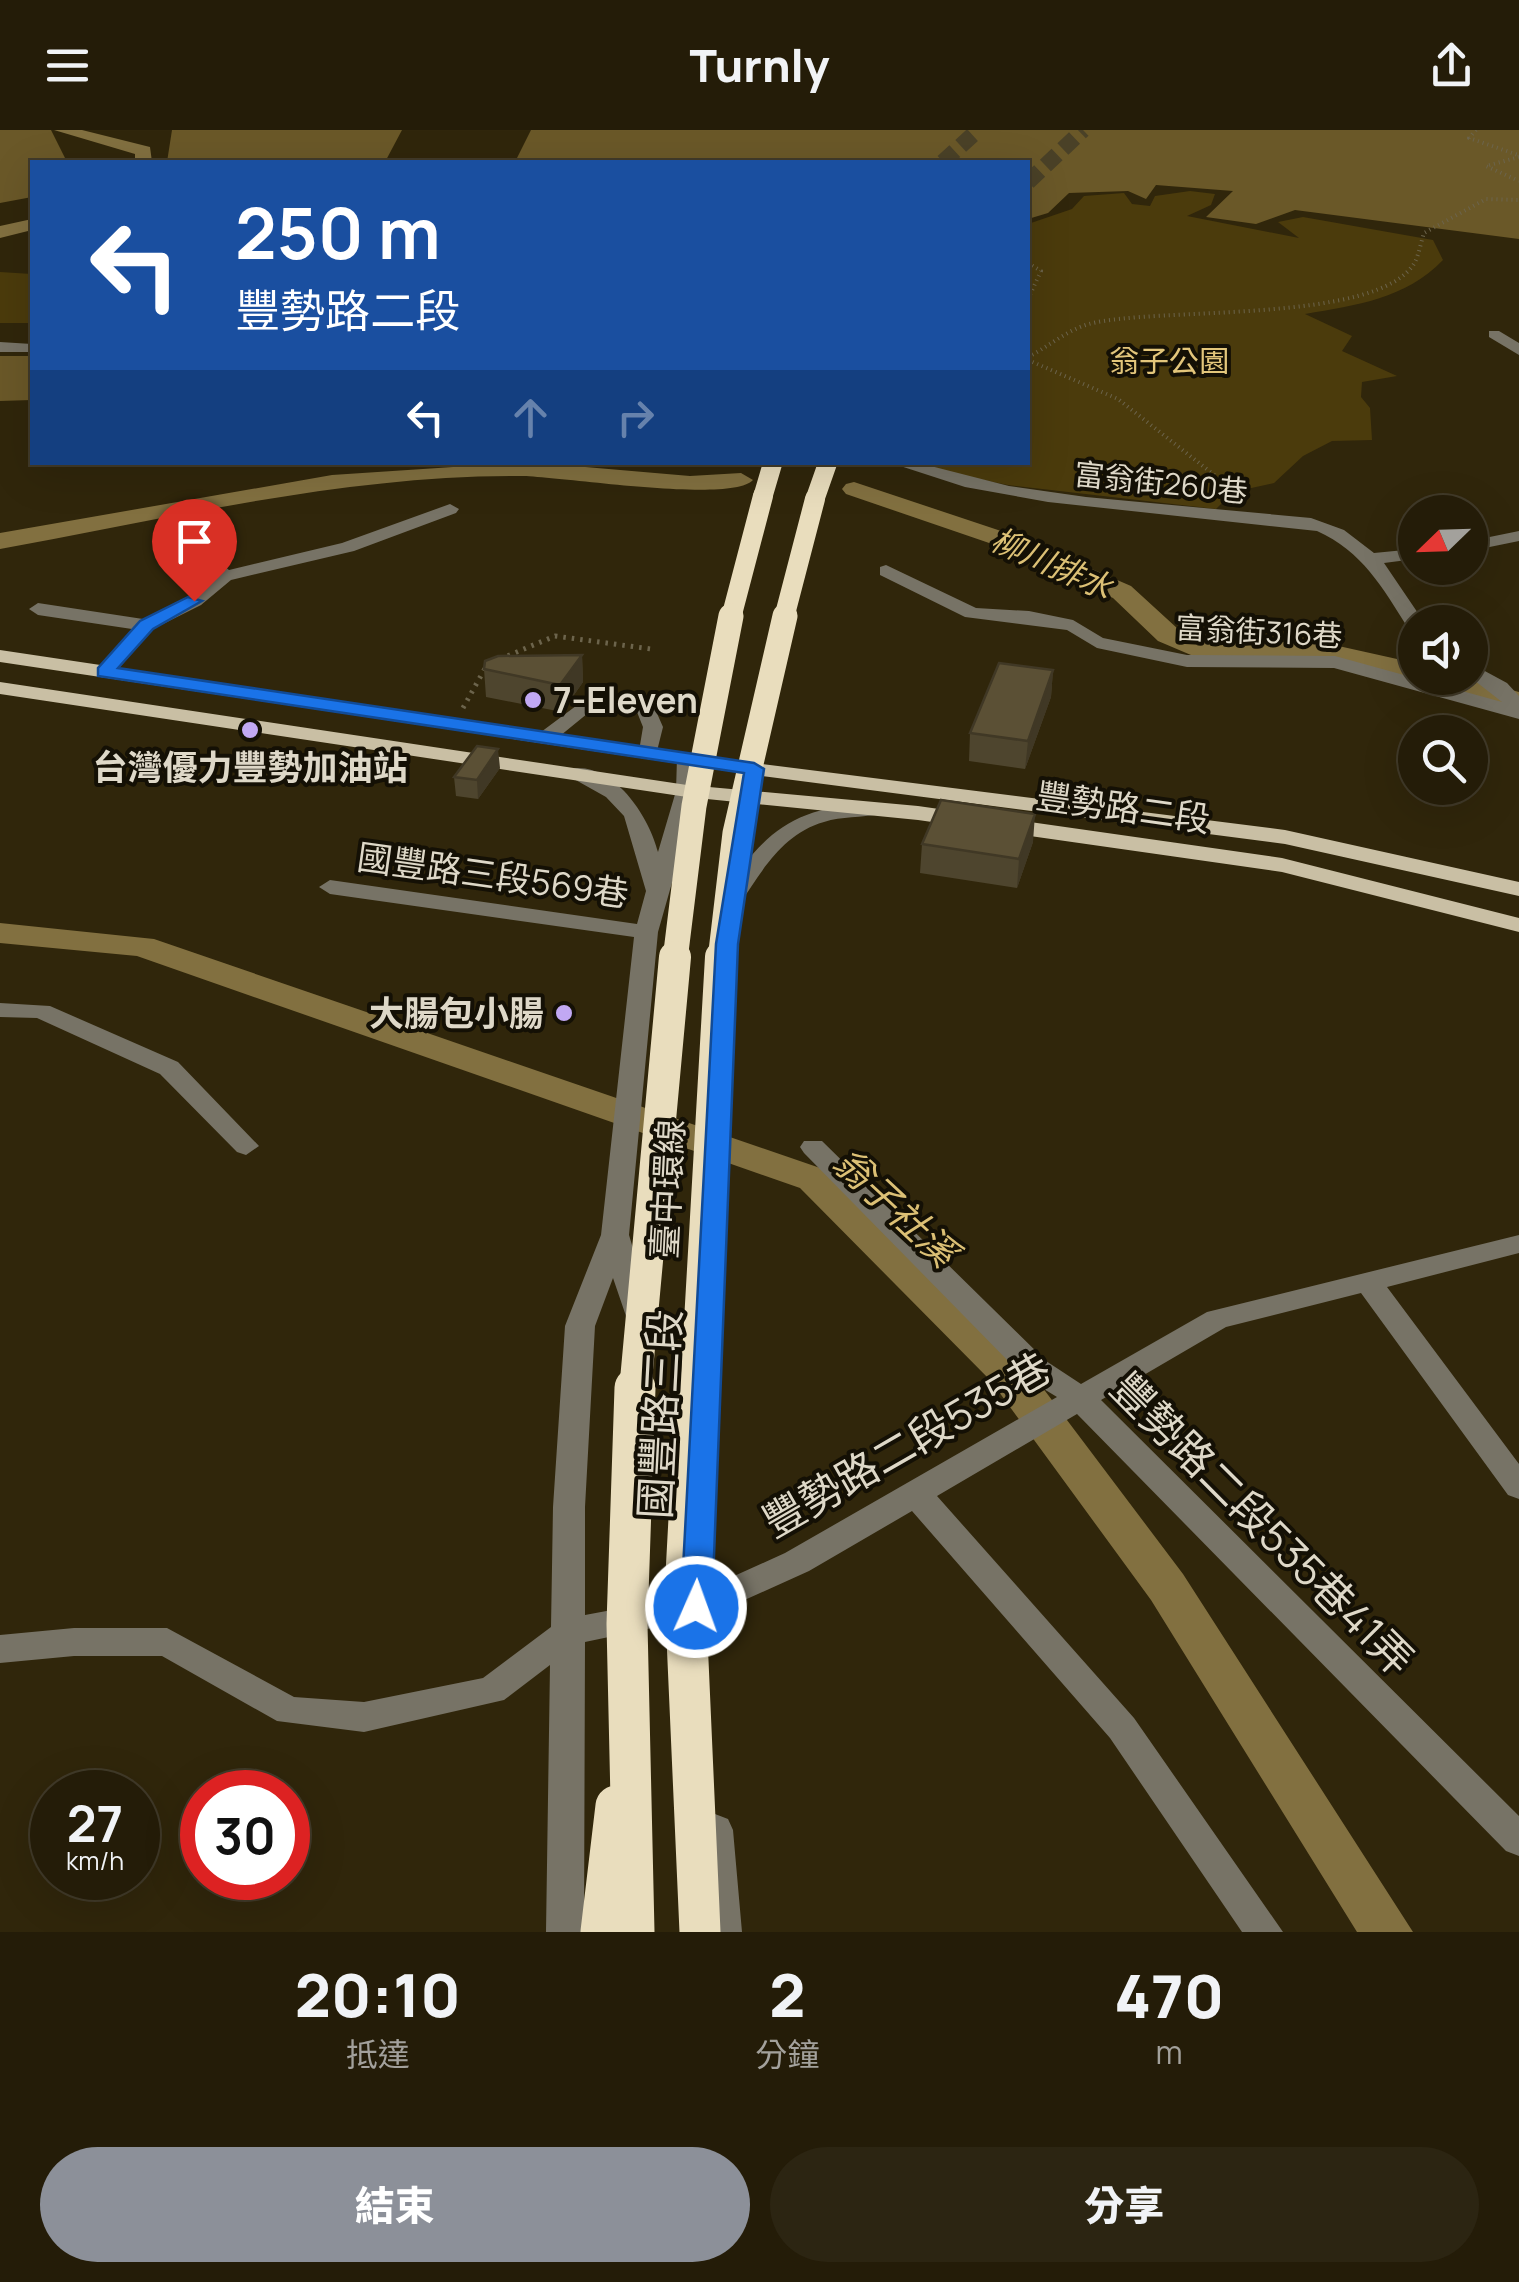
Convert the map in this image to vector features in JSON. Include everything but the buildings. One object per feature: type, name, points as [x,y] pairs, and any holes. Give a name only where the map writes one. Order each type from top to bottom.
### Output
[{"type":"highway","name":"臺中環線","points":[[631,1932],[628,1699],[632,1442],[670,984],[710,722],[748,545],[772,465]]},
{"type":"highway","name":"臺中環線","points":[[700,1932],[686,1592],[718,980],[735,833],[758,720],[827,465]]},
{"type":"highway","points":[[617,1623],[631,1932]]},
{"type":"highway","points":[[601,1932],[628,1699]]},
{"type":"main road","name":"豐勢路二段","points":[[0,656],[754,769],[1285,838],[1519,888]]},
{"type":"main road","name":"豐勢路二段","points":[[0,688],[687,791],[874,809],[1282,866],[1519,925]]},
{"type":"street","points":[[1494,334],[1519,350]]},
{"type":"street","points":[[0,335],[30,336]]},
{"type":"street","points":[[0,346],[30,348]]},
{"type":"street","name":"富翁街260巷","points":[[905,465],[956,483],[1028,495],[1324,526],[1369,559],[1398,588],[1406,605]]},
{"type":"street","points":[[105,672],[146,625],[194,601],[224,576],[348,547],[450,508]]},
{"type":"street","points":[[1488,542],[1519,536]]},
{"type":"street","points":[[192,548],[224,576]]},
{"type":"street","points":[[1369,559],[1398,556]]},
{"type":"street","name":"富翁街316巷","points":[[886,571],[972,614],[1028,617],[1073,626],[1096,642],[1207,664],[1313,658],[1519,711]]},
{"type":"street","points":[[38,609],[146,625]]},
{"type":"street","points":[[1488,680],[1500,687],[1519,711]]},
{"type":"street","points":[[548,736],[588,703],[645,706],[653,728],[649,751]]},
{"type":"street","name":"國豐路三段","points":[[565,1932],[569,1508],[580,1326],[614,1235],[646,932],[687,791],[688,758]]},
{"type":"street","name":"國豐路三段","points":[[723,1932],[696,1607],[731,900],[754,769]]},
{"type":"street","name":"國豐路三段","points":[[561,771],[604,784],[630,805],[644,837],[656,890]]},
{"type":"street","name":"國豐路三段","points":[[731,900],[763,849],[783,832],[829,814],[874,809]]},
{"type":"street","name":"國豐路三段569巷","points":[[330,886],[646,932]]},
{"type":"street","points":[[0,1010],[41,1012],[169,1068],[246,1146]]},
{"type":"street","name":"豐勢路二段535巷41弄","points":[[813,1147],[1069,1404],[1519,1840]]},
{"type":"street","name":"國豐路三段","points":[[614,1235],[637,1311],[622,1481],[617,1623]]},
{"type":"street","name":"豐勢路二段535巷","points":[[0,1650],[74,1642],[167,1642],[289,1711],[364,1717],[492,1690],[570,1631],[696,1607],[797,1562],[1217,1319],[1519,1244]]},
{"type":"street","points":[[1367,1280],[1519,1487]]},
{"type":"street","points":[[916,1494],[1122,1728],[1264,1932]]},
{"type":"path","points":[[1476,130],[1469,138],[1519,156]]},
{"type":"path","points":[[1519,156],[1486,166],[1519,181]]},
{"type":"path","points":[[1030,357],[1086,324],[1255,314],[1382,288],[1414,266],[1424,233],[1486,199],[1519,200]]},
{"type":"path","points":[[1030,264],[1041,272],[1030,297]]},
{"type":"path","points":[[1030,359],[1118,399],[1232,489],[1183,512]]},
{"type":"path","points":[[456,722],[482,666],[555,636],[651,649]]},
{"type":"green space","name":"翁子公園","points":[[1190,191],[1215,194],[1211,205],[1187,216],[1299,238],[1278,222],[1303,217],[1433,240],[1443,260],[1413,284],[1379,298],[1305,314],[1352,336],[1342,351],[1397,376],[1362,382],[1361,397],[1370,408],[1372,440],[1332,441],[1303,456],[1274,483],[1233,492],[1216,509],[1008,485],[944,472],[929,465],[1030,465],[1030,223],[1072,209],[1084,196],[1124,193],[1132,204],[1150,206],[1155,196]]},
{"type":"green space","points":[[0,272],[30,274],[30,323],[0,323]]},
{"type":"shaded area","points":[[0,130],[51,130],[66,160],[30,160],[30,197],[0,203]]},
{"type":"shaded area","points":[[172,130],[402,130],[386,160],[167,160]]},
{"type":"shaded area","points":[[531,130],[1519,130],[1519,239],[1295,210],[1256,224],[1206,217],[1233,191],[1156,185],[1146,199],[1128,191],[1069,193],[1048,213],[1030,218],[1030,160],[516,160]]},
{"type":"shaded area","points":[[0,356],[30,356],[30,400],[0,401]]},
{"type":"waterway","name":"翁子社溪","points":[[62,130],[144,151],[143,160]]},
{"type":"waterway","name":"翁子社溪","points":[[0,232],[30,225]]},
{"type":"waterway","points":[[0,541],[332,482],[520,469],[690,483],[741,480]]},
{"type":"waterway","name":"柳川排水","points":[[854,489],[1004,540],[1122,592],[1168,635],[1208,652],[1316,649],[1398,667]]},
{"type":"waterway","name":"柳川排水","points":[[1488,692],[1519,701]]},
{"type":"waterway","name":"翁子社溪","points":[[0,933],[142,946],[813,1179],[1006,1370],[1167,1587],[1386,1932]]},
{"type":"tunnel","points":[[945,160],[978,130]]},
{"type":"tunnel","points":[[1030,180],[1083,130]]},
{"type":"place","name":"7-Eleven","points":[[533,700]]},
{"type":"place","name":"台灣優力豐勢加油站","points":[[250,730]]},
{"type":"place","name":"大腸包小腸","points":[[564,1013]]},
{"type":"route","points":[[194,601],[146,625],[105,672],[754,769],[727,944],[696,1607]]}]
